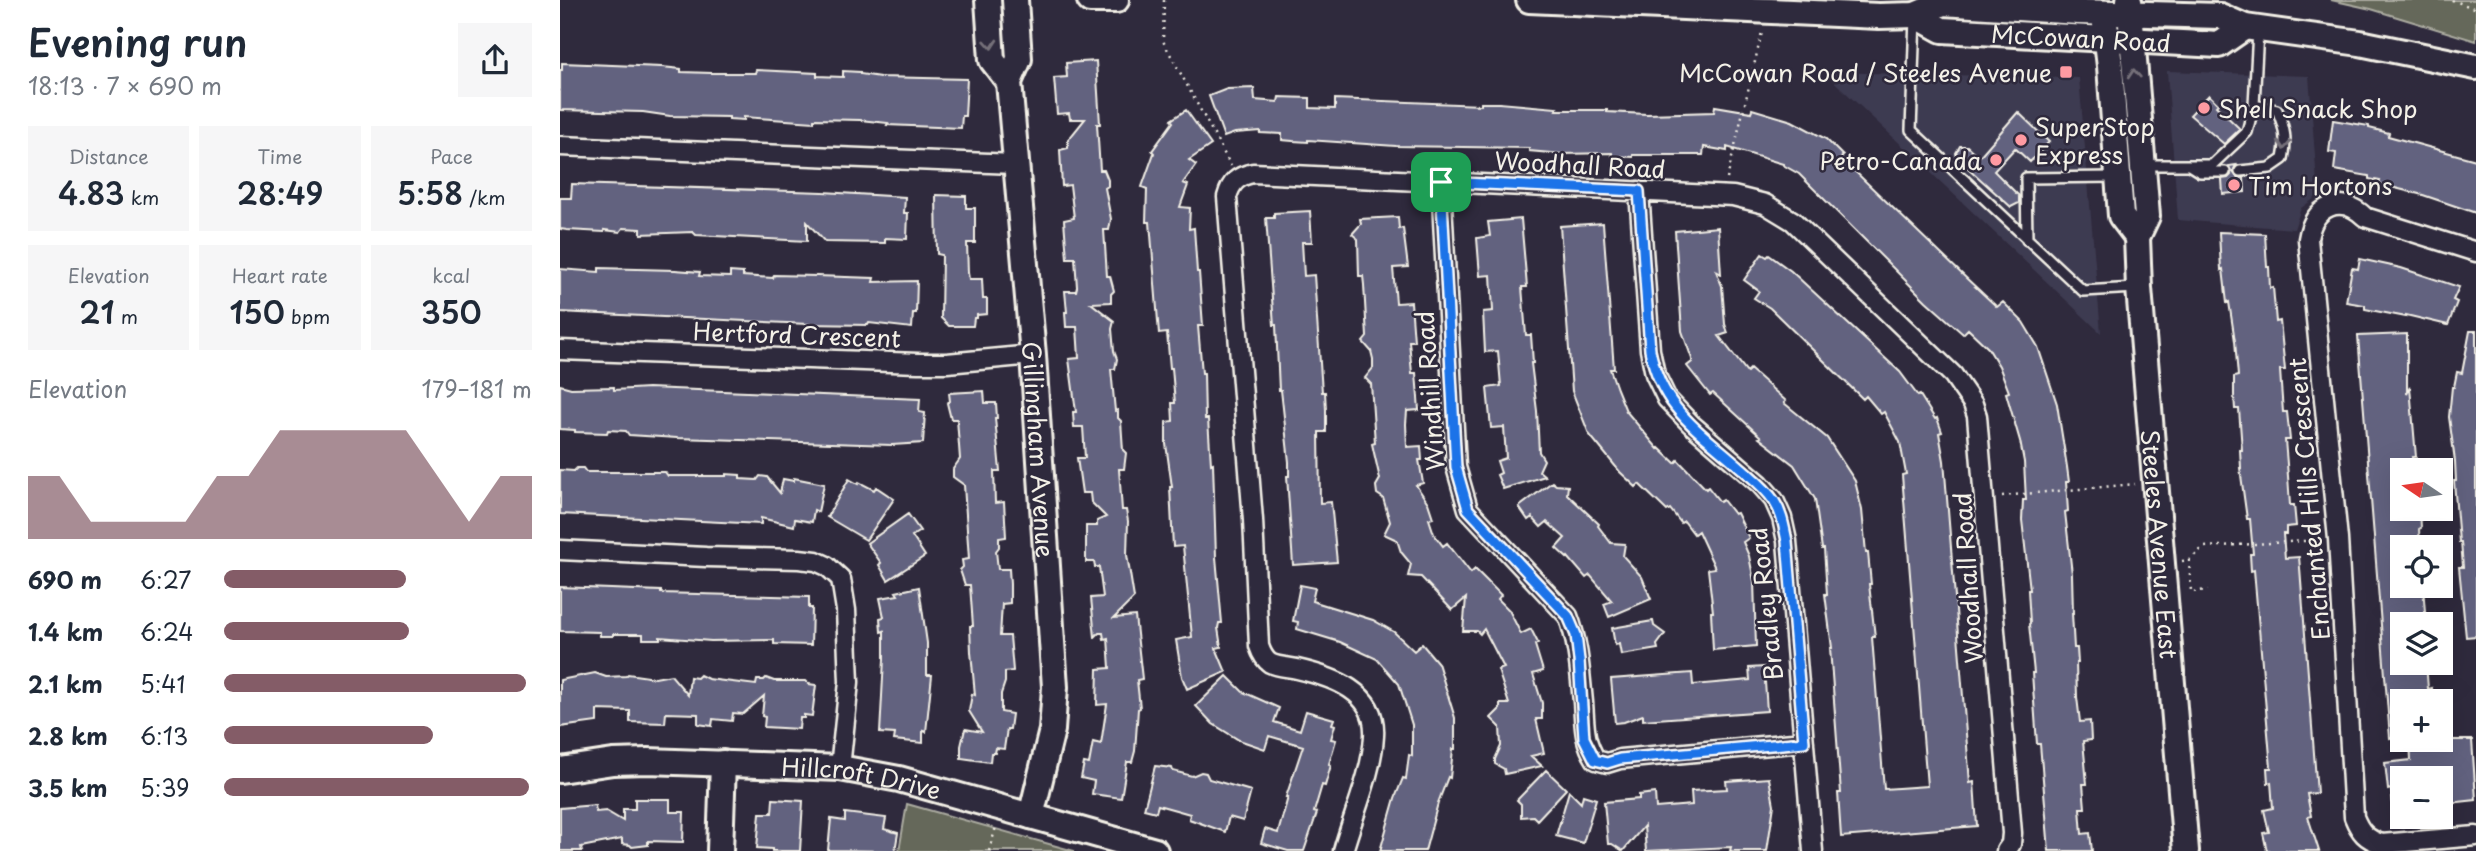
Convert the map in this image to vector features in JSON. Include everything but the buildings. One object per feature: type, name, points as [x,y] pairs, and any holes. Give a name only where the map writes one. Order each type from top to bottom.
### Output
[{"type":"main road","name":"Gillingham Avenue","points":[[988,0],[992,60],[1009,82]]},
{"type":"main road","name":"Gillingham Avenue","points":[[1015,0],[1019,59],[1009,82],[1033,355],[1055,687],[1052,730],[1031,816]]},
{"type":"main road","points":[[1090,0],[1116,0]]},
{"type":"main road","name":"McCowan Road","points":[[1529,0],[1726,4],[1767,11],[1837,7],[1915,15],[1942,30],[2219,45],[2252,28]]},
{"type":"main road","name":"McCowan Road","points":[[1915,15],[1943,3],[2130,6],[2220,16],[2252,28],[2360,43],[2476,67]]},
{"type":"main road","name":"Steeles Avenue East","points":[[2102,6],[2121,216],[2137,237]]},
{"type":"main road","name":"Steeles Avenue East","points":[[2130,6],[2147,216],[2137,237],[2139,288],[2186,851]]},
{"type":"main road","name":"Hillcroft Drive","points":[[560,770],[631,761],[840,768],[899,779],[1155,851]]},
{"type":"main road","points":[[720,851],[723,763]]},
{"type":"street","points":[[560,146],[1015,164]]},
{"type":"street","name":"Woodhall Road","points":[[1343,851],[1370,760],[1375,734],[1371,716],[1353,689],[1312,673],[1269,663],[1263,657],[1259,646],[1253,520],[1227,197],[1230,186],[1237,178],[1253,173],[1744,197],[1776,209],[1793,221],[1953,375],[1973,404],[1979,428],[2012,833],[2011,844],[2006,851]]},
{"type":"street","name":"Windhill Road","points":[[1441,182],[1459,483],[1468,509],[1568,616],[1576,635],[1584,738],[1595,760],[1607,763],[1620,759],[1804,742]]},
{"type":"street","name":"Bradley Road","points":[[1639,191],[1650,350],[1655,374],[1667,399],[1691,424],[1760,484],[1774,500],[1782,518],[1787,541],[1813,851]]},
{"type":"street","name":"Enchanted Hills Crescent","points":[[2476,252],[2365,217],[2351,207],[2342,205],[2317,214],[2310,226],[2308,239],[2338,539],[2354,817],[2359,830],[2369,839],[2382,844],[2476,836]]},
{"type":"street","name":"Hertford Crescent","points":[[560,350],[918,363],[1033,355]]},
{"type":"street","points":[[560,550],[706,558],[799,559],[816,561],[827,566],[841,579],[846,610],[849,682],[840,768]]},
{"type":"lane","points":[[1915,15],[1911,130],[2083,291],[2139,288]]},
{"type":"lane","points":[[2141,165],[2212,165],[2247,132],[2254,105],[2252,28]]},
{"type":"lane","points":[[2240,171],[2270,168],[2283,159],[2285,128],[2277,110],[2254,105]]},
{"type":"lane","points":[[2189,165],[2200,172],[2225,172]]},
{"type":"lane","points":[[2027,240],[2026,178],[2118,177]]},
{"type":"path","points":[[1164,0],[1163,41],[1228,160]]},
{"type":"path","points":[[2452,0],[2476,9]]},
{"type":"path","points":[[1728,178],[1767,11]]},
{"type":"path","points":[[2000,496],[2118,485]]},
{"type":"path","points":[[2162,565],[2189,560],[2203,547],[2338,539]]},
{"type":"path","points":[[2189,560],[2191,592],[2208,590]]},
{"type":"path","points":[[989,851],[996,827]]},
{"type":"shaded area","points":[[2167,71],[2309,76],[2318,196],[2301,208],[2294,229],[2178,220]]},
{"type":"shaded area","points":[[1824,72],[2079,78],[2101,333]]},
{"type":"green space","points":[[2331,0],[2476,0],[2476,41],[2371,9]]},
{"type":"green space","points":[[907,804],[1074,851],[899,851]]},
{"type":"place","name":"McCowan Road / Steeles Avenue","points":[[2066,72]]},
{"type":"place","name":"Shell Snack Shop","points":[[2204,108]]},
{"type":"place","name":"SuperStop Express","points":[[2021,140]]},
{"type":"place","name":"Petro-Canada","points":[[1996,160]]},
{"type":"place","name":"Tim Hortons","points":[[2234,185]]},
{"type":"route","points":[[1441,182],[1639,191],[1650,350],[1655,374],[1667,399],[1691,424],[1760,484],[1774,500],[1782,518],[1787,541],[1804,742],[1620,759],[1607,763],[1595,760],[1584,738],[1576,635],[1568,616],[1468,509],[1459,483],[1441,182]]}]
